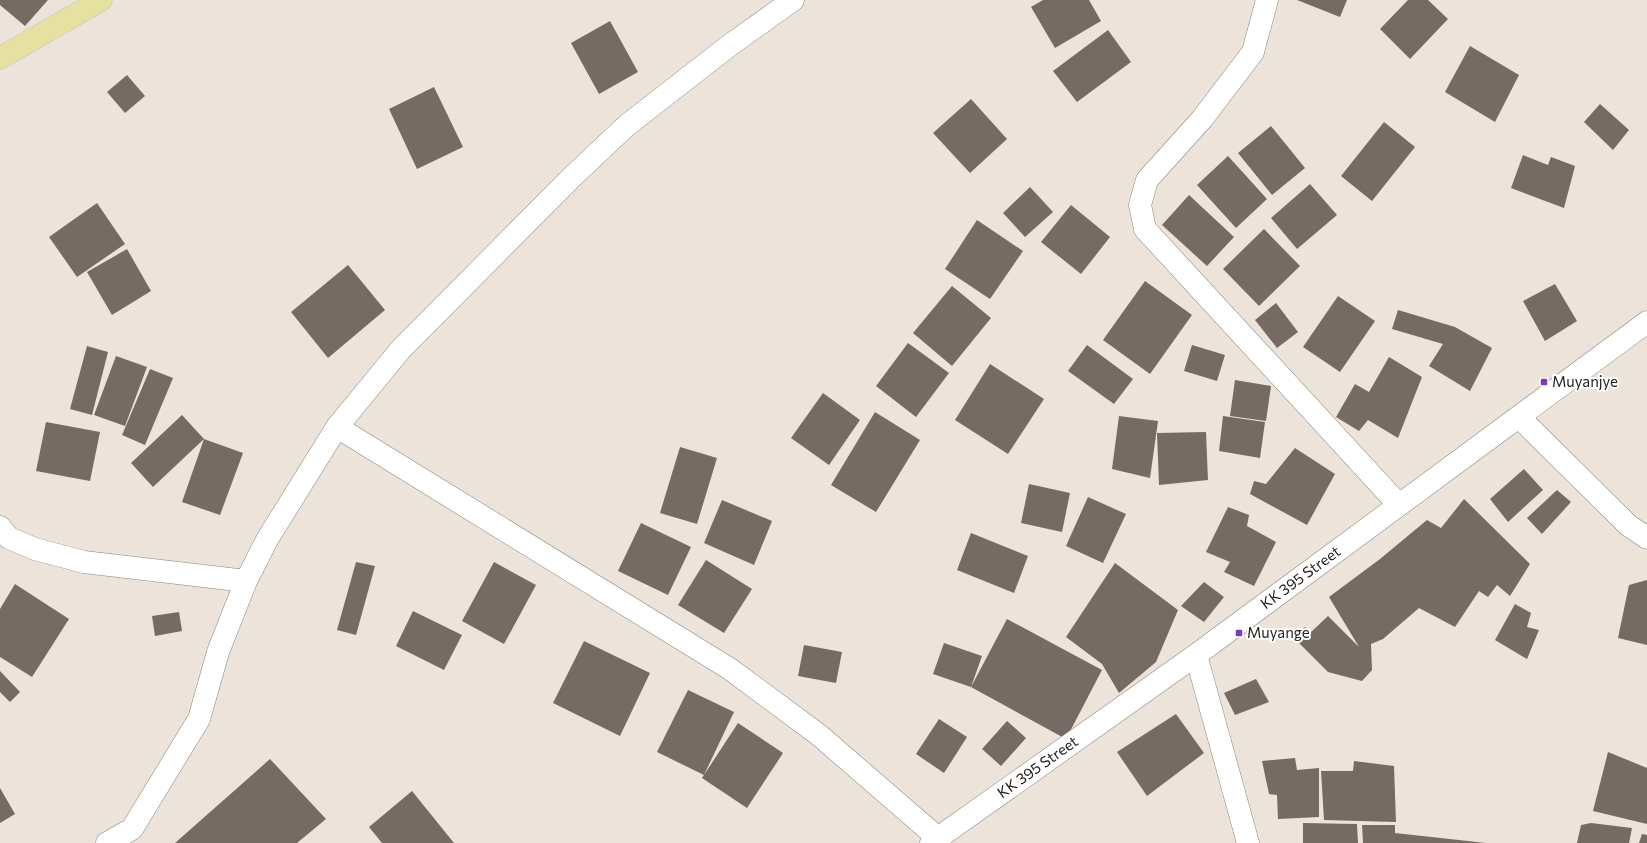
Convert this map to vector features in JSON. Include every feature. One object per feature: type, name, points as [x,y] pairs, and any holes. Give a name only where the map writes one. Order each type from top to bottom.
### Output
[{"type":"main road","points":[[0,58],[101,0]]},
{"type":"street","points":[[107,843],[132,829],[200,719],[218,652],[246,582],[268,538],[337,426],[401,349],[570,178],[626,126],[730,45],[793,0]]},
{"type":"street","points":[[1267,0],[1253,52],[1202,119],[1147,180],[1140,205],[1145,229],[1399,505]]},
{"type":"street","name":"KK 395 Street","points":[[934,841],[1196,655],[1647,322]]},
{"type":"street","points":[[1520,417],[1628,525],[1647,538]]},
{"type":"street","points":[[337,426],[730,668],[819,735],[934,841]]},
{"type":"street","points":[[0,527],[9,538],[35,549],[84,562],[246,582]]},
{"type":"street","points":[[1196,655],[1248,843]]},
{"type":"building","points":[[0,0],[48,0],[25,26],[0,5]]},
{"type":"building","points":[[1043,0],[1089,0],[1101,21],[1055,48],[1031,7]]},
{"type":"building","points":[[1297,0],[1347,0],[1340,17]]},
{"type":"building","points":[[1408,0],[1428,0],[1448,19],[1410,59],[1380,29]]},
{"type":"building","points":[[610,21],[638,72],[599,94],[571,43]]},
{"type":"building","points":[[1108,30],[1131,62],[1077,102],[1053,71]]},
{"type":"building","points":[[1470,46],[1519,75],[1495,122],[1445,92]]},
{"type":"building","points":[[127,75],[145,96],[125,113],[107,92]]},
{"type":"building","points":[[434,87],[463,147],[417,169],[389,109]]},
{"type":"building","points":[[971,99],[1007,139],[970,173],[933,133]]},
{"type":"building","points":[[1600,104],[1629,130],[1613,150],[1584,122]]},
{"type":"building","points":[[1384,122],[1415,147],[1372,201],[1341,176]]},
{"type":"building","points":[[1271,126],[1305,168],[1272,195],[1238,153]]},
{"type":"building","points":[[1523,155],[1548,165],[1551,157],[1575,166],[1564,208],[1511,188]]},
{"type":"building","points":[[1228,156],[1267,199],[1236,228],[1197,185]]},
{"type":"building","points":[[1310,184],[1337,215],[1297,249],[1271,218]]},
{"type":"building","points":[[1030,187],[1053,212],[1025,237],[1003,213]]},
{"type":"building","points":[[1189,195],[1234,237],[1207,266],[1162,225]]},
{"type":"building","points":[[97,203],[125,244],[77,277],[49,237]]},
{"type":"building","points":[[1071,205],[1110,237],[1081,274],[1041,242]]},
{"type":"building","points":[[977,220],[1023,251],[990,299],[945,269]]},
{"type":"building","points":[[1264,229],[1300,266],[1259,306],[1223,269]]},
{"type":"building","points":[[127,249],[151,291],[112,315],[87,272]]},
{"type":"building","points":[[348,265],[385,310],[328,358],[291,312]]},
{"type":"building","points":[[1145,281],[1192,315],[1150,374],[1103,340]]},
{"type":"building","points":[[1555,284],[1577,321],[1545,341],[1523,301]]},
{"type":"building","points":[[952,286],[991,318],[952,366],[913,333]]},
{"type":"building","points":[[1338,296],[1375,321],[1340,372],[1303,347]]},
{"type":"building","points":[[1276,303],[1298,332],[1277,348],[1255,320]]},
{"type":"building","points":[[1398,310],[1455,327],[1492,348],[1470,391],[1429,366],[1443,344],[1392,329]]},
{"type":"building","points":[[908,343],[949,373],[916,417],[876,386]]},
{"type":"building","points":[[1087,345],[1133,379],[1114,404],[1068,371]]},
{"type":"building","points":[[1192,345],[1225,355],[1217,381],[1184,371]]},
{"type":"building","points":[[87,346],[108,352],[92,415],[70,409]]},
{"type":"building","points":[[116,356],[147,367],[125,426],[94,415]]},
{"type":"building","points":[[1389,357],[1422,377],[1398,438],[1368,420],[1359,431],[1336,417],[1355,384],[1369,392]]},
{"type":"building","points":[[990,364],[1044,399],[1008,454],[955,420]]},
{"type":"building","points":[[150,369],[173,378],[145,445],[122,435]]},
{"type":"building","points":[[1235,380],[1271,386],[1266,421],[1230,416]]},
{"type":"building","points":[[823,393],[860,420],[829,465],[791,438]]},
{"type":"building","points":[[875,412],[920,440],[876,512],[831,485]]},
{"type":"building","points":[[182,415],[204,439],[153,487],[131,463]]},
{"type":"building","points":[[1119,416],[1158,421],[1150,478],[1112,469]]},
{"type":"building","points":[[1223,416],[1265,422],[1260,458],[1219,451]]},
{"type":"building","points":[[46,422],[100,432],[90,481],[36,471]]},
{"type":"building","points":[[1206,432],[1208,480],[1159,485],[1157,433]]},
{"type":"building","points":[[204,439],[243,453],[220,515],[182,502]]},
{"type":"building","points":[[680,447],[717,458],[697,524],[660,513]]},
{"type":"building","points":[[1295,448],[1335,474],[1307,525],[1250,494],[1254,481],[1266,484]]},
{"type":"building","points":[[1524,469],[1543,490],[1508,522],[1490,499]]},
{"type":"building","points":[[1029,484],[1070,493],[1062,532],[1021,523]]},
{"type":"building","points":[[1557,490],[1571,502],[1542,534],[1527,518]]},
{"type":"building","points":[[1088,497],[1126,514],[1103,563],[1066,546]]},
{"type":"building","points":[[1464,499],[1530,564],[1510,596],[1497,585],[1488,597],[1479,591],[1455,627],[1419,608],[1383,639],[1371,644],[1372,670],[1362,681],[1328,672],[1293,637],[1305,627],[1310,633],[1328,616],[1359,647],[1329,597],[1380,559],[1427,520],[1441,528]]},
{"type":"building","points":[[722,500],[772,521],[754,565],[704,543]]},
{"type":"building","points":[[1228,507],[1249,515],[1247,526],[1276,542],[1254,586],[1224,572],[1230,562],[1206,552]]},
{"type":"building","points":[[641,523],[691,547],[668,595],[618,571]]},
{"type":"building","points":[[971,533],[1028,556],[1014,593],[957,570]]},
{"type":"building","points":[[706,560],[752,589],[724,633],[678,605]]},
{"type":"building","points":[[356,562],[375,566],[356,635],[337,630]]},
{"type":"building","points":[[494,562],[536,585],[504,644],[462,621]]},
{"type":"building","points":[[1115,563],[1178,610],[1156,662],[1119,693],[1102,664],[1066,637]]},
{"type":"building","points":[[1647,580],[1647,645],[1618,638],[1629,585]]},
{"type":"building","points":[[1204,582],[1224,597],[1204,622],[1181,606]]},
{"type":"building","points":[[15,584],[69,619],[32,677],[0,657],[0,609]]},
{"type":"building","points":[[1515,604],[1531,613],[1527,627],[1539,630],[1527,659],[1495,640]]},
{"type":"building","points":[[413,611],[462,635],[444,670],[396,646]]},
{"type":"building","points":[[179,612],[182,631],[155,636],[152,616]]},
{"type":"building","points":[[1007,619],[1102,670],[1066,739],[971,687]]},
{"type":"building","points":[[584,641],[650,673],[620,736],[553,703]]},
{"type":"building","points":[[944,643],[982,656],[971,687],[933,674]]},
{"type":"building","points":[[804,645],[842,652],[836,683],[798,676]]},
{"type":"building","points":[[0,671],[20,692],[10,702],[0,692]]},
{"type":"building","points":[[1256,679],[1269,702],[1235,715],[1224,693]]},
{"type":"building","points":[[688,690],[734,712],[704,775],[657,752]]},
{"type":"building","points":[[1176,714],[1204,753],[1147,796],[1117,752]]},
{"type":"building","points":[[939,719],[967,737],[944,773],[916,754]]},
{"type":"building","points":[[1007,721],[1026,738],[1001,766],[982,749]]},
{"type":"building","points":[[738,723],[783,753],[747,808],[702,778]]},
{"type":"building","points":[[1608,752],[1647,768],[1647,824],[1593,811]]},
{"type":"building","points":[[1295,758],[1297,770],[1319,768],[1319,817],[1278,819],[1277,795],[1269,794],[1262,761]]},
{"type":"building","points":[[270,759],[326,819],[297,843],[175,843]]},
{"type":"building","points":[[1354,761],[1394,766],[1396,822],[1324,820],[1321,771],[1353,771]]},
{"type":"building","points":[[0,788],[15,814],[0,823]]},
{"type":"building","points":[[412,791],[454,843],[382,843],[369,827]]},
{"type":"building","points":[[1303,823],[1357,824],[1358,843],[1303,843]]},
{"type":"building","points":[[1591,823],[1632,828],[1629,843],[1577,843],[1581,825]]},
{"type":"building","points":[[1362,825],[1395,825],[1395,833],[1486,843],[1363,843]]},
{"type":"building","points":[[1642,834],[1647,835],[1647,843],[1639,843]]},
{"type":"place","name":"Muyanjye","points":[[1544,382]]},
{"type":"place","name":"Muyange","points":[[1239,633]]}]
